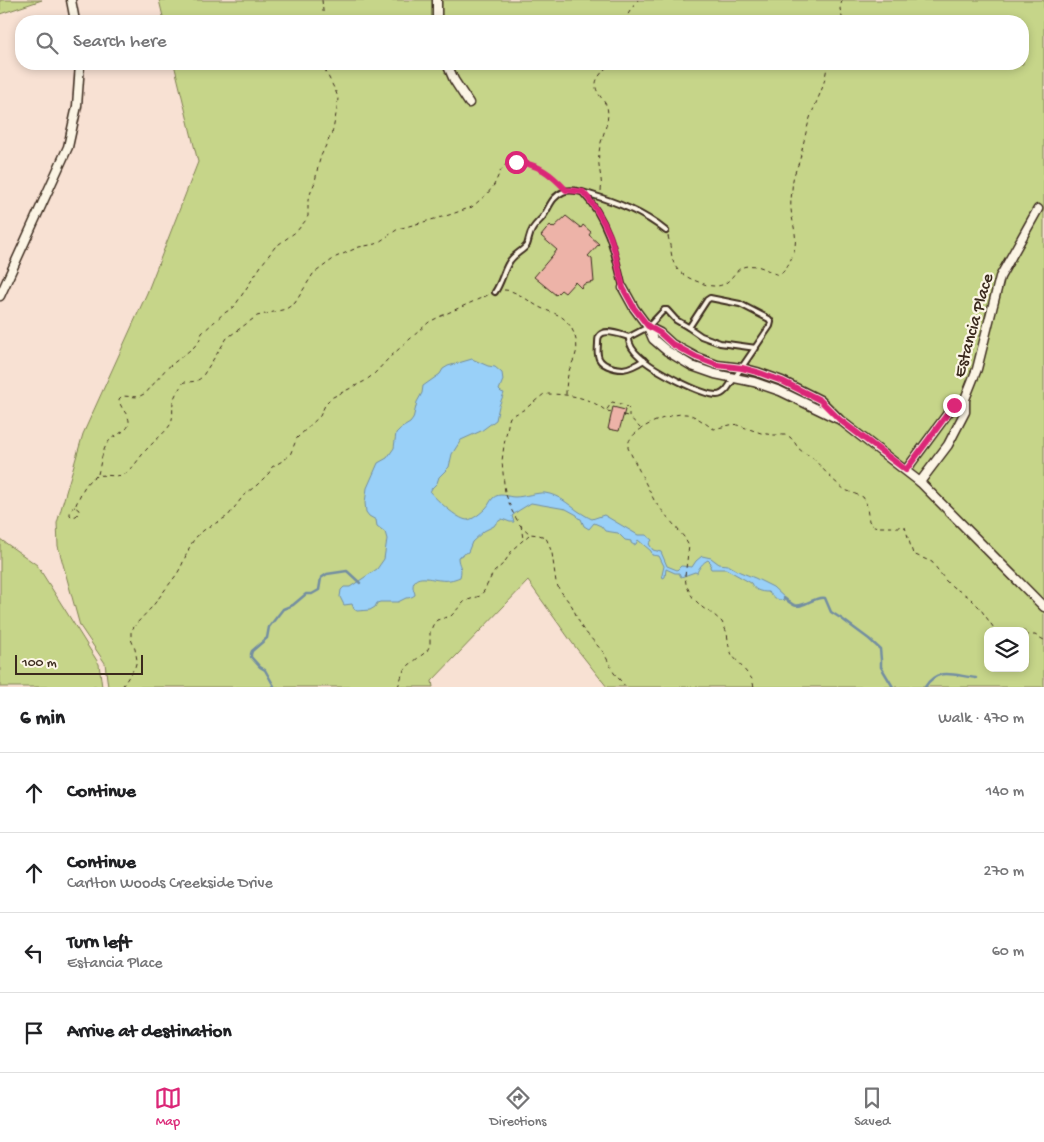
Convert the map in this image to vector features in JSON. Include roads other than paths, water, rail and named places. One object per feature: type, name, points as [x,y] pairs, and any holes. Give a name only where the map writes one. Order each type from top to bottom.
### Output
[{"type":"street","points":[[71,0],[74,15]]},
{"type":"street","points":[[437,0],[437,15]]},
{"type":"street","points":[[0,296],[68,146],[77,106],[80,70]]},
{"type":"street","points":[[450,70],[469,103]]},
{"type":"street","name":"Estancia Place","points":[[920,482],[950,442],[965,412],[965,399],[977,369],[1000,277],[1038,209]]},
{"type":"street","points":[[623,288],[634,308],[648,326],[653,339],[667,351],[692,366],[714,374],[754,382],[780,391],[840,420]]},
{"type":"street","points":[[648,326],[660,333],[672,344],[696,357],[717,365],[757,372],[782,381],[820,400],[840,420],[920,482],[1044,607]]},
{"type":"street","name":"Estancia Place","points":[[906,470],[954,405],[965,399]]},
{"type":"lane","points":[[495,292],[511,258],[527,245],[530,232],[546,212],[553,199],[566,190],[583,192],[611,200],[650,219],[666,230]]},
{"type":"lane","points":[[583,192],[596,209],[607,230],[615,252],[623,288]]},
{"type":"lane","points":[[629,337],[628,341],[640,358],[669,377],[716,395],[722,394],[735,378],[771,322],[769,319],[740,304],[710,298],[688,327]]},
{"type":"lane","points":[[644,360],[632,367],[623,369],[606,365],[598,356],[599,336],[608,332],[629,337],[648,326],[666,310],[676,320],[701,336],[720,343],[756,348]]},
{"type":"water","points":[[472,359],[495,367],[502,373],[503,380],[499,390],[504,393],[496,420],[481,431],[461,440],[452,454],[449,467],[439,477],[430,492],[453,513],[469,520],[482,512],[493,498],[498,495],[515,497],[542,493],[550,494],[592,519],[604,515],[638,535],[646,535],[652,540],[649,544],[653,550],[661,552],[667,566],[677,570],[681,566],[692,567],[702,556],[711,558],[719,564],[728,565],[773,587],[787,600],[779,600],[768,592],[758,590],[751,583],[726,569],[711,569],[711,563],[708,560],[704,562],[697,573],[681,577],[679,573],[666,569],[665,577],[663,578],[664,566],[659,556],[652,555],[651,551],[638,540],[634,545],[618,533],[605,531],[601,526],[594,523],[589,529],[584,526],[577,515],[566,509],[531,503],[512,516],[514,522],[502,519],[472,542],[468,552],[458,557],[461,570],[460,577],[452,580],[420,578],[414,582],[414,596],[398,602],[380,602],[370,610],[357,611],[352,604],[344,605],[340,597],[341,590],[344,587],[350,587],[377,569],[384,559],[387,539],[385,532],[377,526],[376,520],[366,512],[365,503],[367,488],[378,463],[387,458],[394,448],[396,433],[413,419],[423,386],[448,366]]},
{"type":"waterway","points":[[273,687],[265,670],[251,657],[251,654],[267,638],[269,627],[283,609],[293,605],[306,594],[312,594],[319,590],[321,578],[327,574],[347,571],[360,583]]},
{"type":"waterway","points":[[784,598],[797,606],[825,598],[831,612],[880,649],[881,667],[893,687]]},
{"type":"waterway","points":[[925,687],[936,676],[941,674],[976,678]]}]
